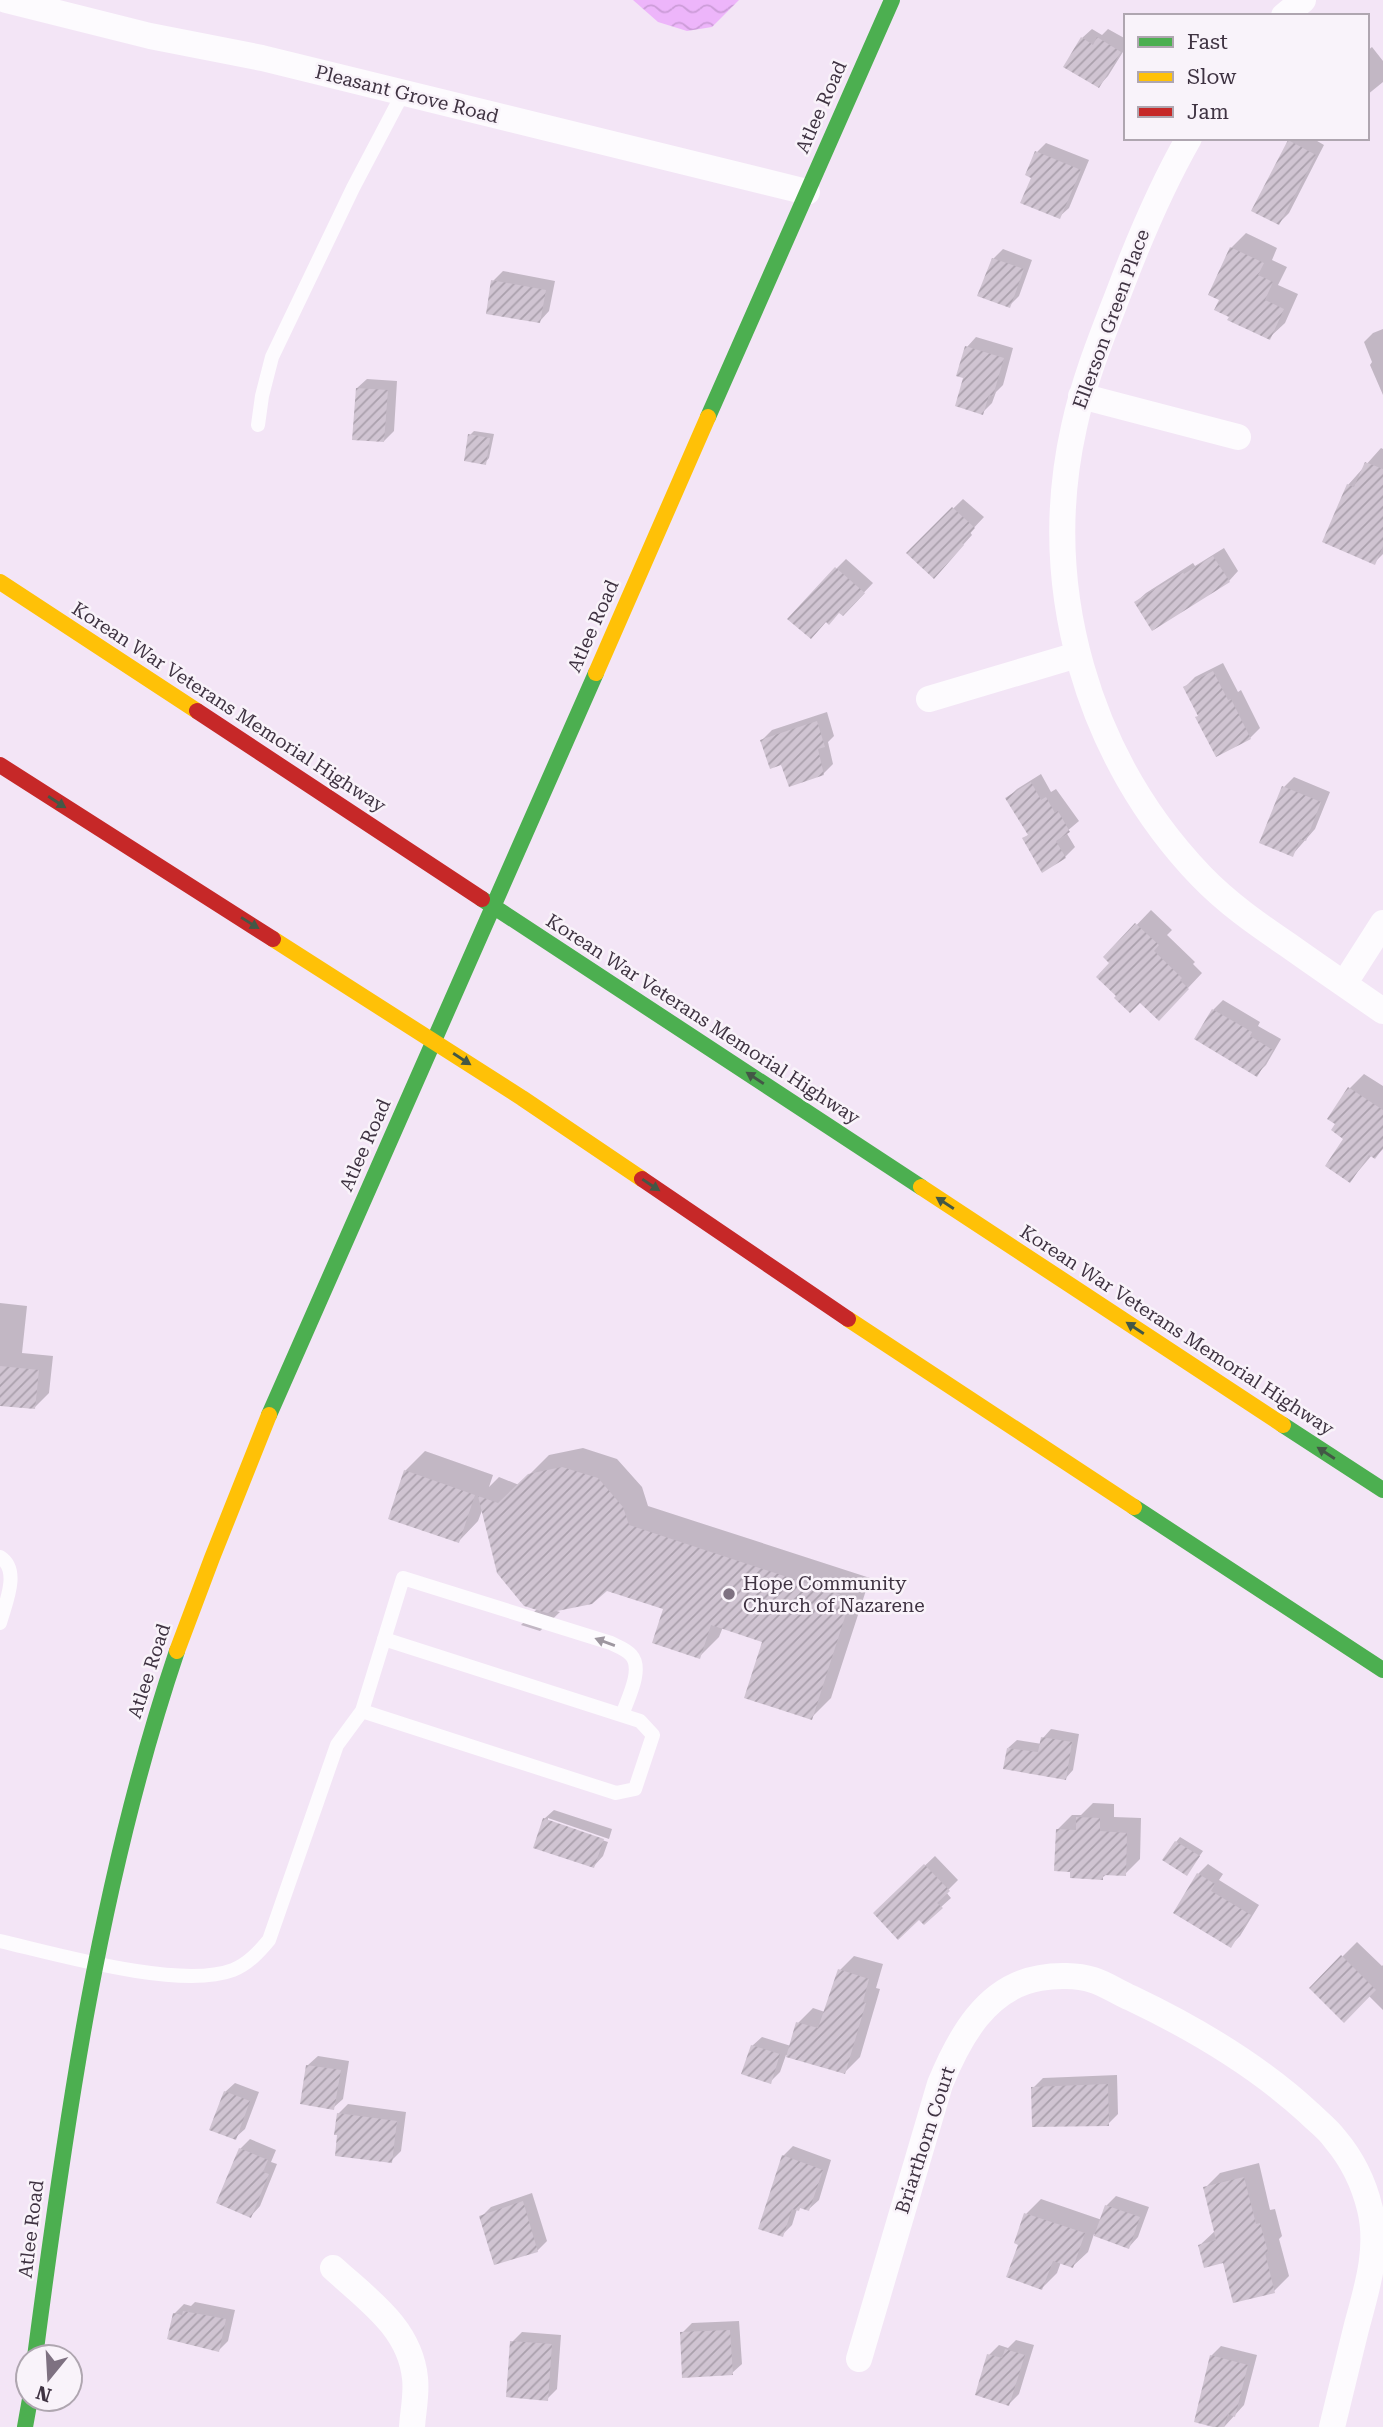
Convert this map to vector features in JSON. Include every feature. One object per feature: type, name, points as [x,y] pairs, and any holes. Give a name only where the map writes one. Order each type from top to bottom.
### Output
[{"type":"main road","name":"Atlee Road","points":[[37,2343],[58,2180],[95,1963],[136,1784],[169,1673],[203,1576],[260,1438],[892,0]]},
{"type":"main road","name":"Korean War Veterans Memorial Highway","points":[[0,582],[1383,1490]]},
{"type":"main road","points":[[0,765],[522,1098],[924,1370],[1383,1670]]},
{"type":"street","name":"Pleasant Grove Road","points":[[6,0],[150,36],[262,58],[807,192]]},
{"type":"street","points":[[1286,14],[1303,0]]},
{"type":"street","name":"Ellerson Green Place","points":[[1188,140],[1143,230],[1081,396],[1073,430],[1064,489],[1063,557],[1067,602],[1077,655],[1108,742],[1133,790],[1166,836],[1202,878],[1244,915],[1383,1011]]},
{"type":"street","points":[[1081,396],[1238,437]]},
{"type":"street","points":[[929,699],[1077,655]]},
{"type":"street","points":[[1344,985],[1383,923]]},
{"type":"street","name":"Briarthorn Court","points":[[859,2358],[940,2084],[950,2060],[976,2016],[995,1998],[1013,1986],[1060,1975],[1092,1980],[1161,2012],[1227,2050],[1289,2095],[1335,2138],[1353,2164],[1371,2211],[1373,2256],[1332,2427]]},
{"type":"street","points":[[333,2268],[385,2315],[404,2338],[412,2357],[416,2381],[412,2427]]},
{"type":"lane","points":[[258,425],[272,357],[353,187],[403,93]]},
{"type":"lane","points":[[0,1557],[10,1570],[10,1581],[0,1623]]},
{"type":"lane","points":[[0,1941],[95,1963],[180,1976],[212,1975],[233,1970],[254,1957],[269,1940],[337,1745],[362,1711],[403,1578],[611,1643],[622,1649],[632,1656],[635,1667],[634,1679],[622,1715]]},
{"type":"lane","points":[[362,1711],[616,1793],[635,1789],[653,1735],[640,1721],[384,1639]]},
{"type":"water","points":[[633,0],[739,0],[712,27],[687,31],[658,22]]},
{"type":"building","points":[[1081,37],[1093,45],[1097,37],[1121,52],[1099,88],[1063,67]]},
{"type":"building","points":[[1288,140],[1316,155],[1279,225],[1251,211]]},
{"type":"building","points":[[1035,151],[1081,170],[1060,219],[1020,203],[1031,178],[1025,175]]},
{"type":"building","points":[[1230,247],[1264,263],[1258,275],[1273,282],[1265,300],[1284,309],[1270,340],[1227,320],[1229,317],[1214,310],[1219,300],[1208,295]]},
{"type":"building","points":[[992,258],[1024,269],[1010,308],[977,296]]},
{"type":"building","points":[[491,280],[546,290],[540,323],[486,314]]},
{"type":"building","points":[[965,346],[1004,358],[993,396],[989,395],[983,415],[955,406],[963,378],[956,376]]},
{"type":"building","points":[[356,388],[388,390],[384,442],[352,440]]},
{"type":"building","points":[[468,434],[490,438],[486,465],[464,461]]},
{"type":"building","points":[[1365,462],[1383,469],[1383,546],[1375,565],[1322,542],[1347,484],[1354,487]]},
{"type":"building","points":[[952,507],[975,528],[934,579],[906,553]]},
{"type":"building","points":[[1213,556],[1230,582],[1152,631],[1134,602]]},
{"type":"building","points":[[835,567],[865,593],[843,616],[839,613],[829,625],[826,622],[811,639],[787,619]]},
{"type":"building","points":[[1213,671],[1251,739],[1216,757],[1183,687]]},
{"type":"building","points":[[817,721],[825,747],[818,749],[824,775],[789,787],[781,765],[770,769],[760,740]]},
{"type":"building","points":[[1031,782],[1041,800],[1046,797],[1055,813],[1058,811],[1070,832],[1056,841],[1066,858],[1042,873],[1022,838],[1028,835],[1005,798]]},
{"type":"building","points":[[1282,786],[1321,802],[1306,841],[1300,839],[1293,857],[1259,843]]},
{"type":"building","points":[[1135,923],[1159,945],[1154,951],[1182,978],[1180,980],[1189,989],[1159,1021],[1140,1003],[1130,1013],[1096,977],[1109,963],[1103,957]]},
{"type":"building","points":[[1212,1009],[1252,1032],[1250,1036],[1273,1050],[1257,1077],[1194,1039]]},
{"type":"building","points":[[1348,1087],[1383,1110],[1383,1148],[1375,1159],[1369,1155],[1350,1183],[1325,1166],[1343,1139],[1331,1130],[1335,1124],[1327,1119]]},
{"type":"building","points":[[0,1366],[39,1370],[35,1409],[0,1406]]},
{"type":"building","name":"Hope Community Church of Nazarene","points":[[562,1467],[598,1478],[623,1507],[629,1525],[851,1598],[812,1720],[744,1698],[762,1642],[711,1625],[700,1659],[652,1643],[663,1609],[607,1591],[592,1604],[547,1613],[524,1606],[497,1573],[478,1496],[498,1503],[528,1474]]},
{"type":"building","points":[[404,1470],[475,1495],[459,1543],[388,1519]]},
{"type":"building","points":[[1041,1737],[1072,1742],[1066,1780],[1003,1769],[1007,1748],[1038,1752]]},
{"type":"building","points":[[1076,1817],[1100,1818],[1100,1831],[1127,1833],[1126,1876],[1103,1875],[1103,1880],[1070,1878],[1070,1872],[1054,1871],[1056,1829],[1076,1830]]},
{"type":"building","points":[[543,1818],[604,1839],[594,1868],[533,1848]]},
{"type":"building","points":[[1175,1841],[1200,1856],[1187,1876],[1162,1860]]},
{"type":"building","points":[[924,1864],[950,1891],[937,1903],[943,1908],[924,1925],[919,1920],[898,1940],[873,1913]]},
{"type":"building","points":[[1197,1873],[1215,1884],[1211,1891],[1251,1915],[1231,1948],[1173,1913]]},
{"type":"building","points":[[1341,1955],[1376,1990],[1344,2023],[1309,1988]]},
{"type":"building","points":[[838,1969],[869,1979],[863,2002],[866,2003],[845,2074],[786,2057],[796,2022],[818,2028]]},
{"type":"building","points":[[751,2045],[780,2054],[771,2084],[741,2074]]},
{"type":"building","points":[[306,2065],[341,2070],[334,2110],[300,2104]]},
{"type":"building","points":[[1108,2084],[1109,2126],[1032,2127],[1031,2087]]},
{"type":"building","points":[[224,2091],[250,2101],[236,2140],[209,2130]]},
{"type":"building","points":[[337,2113],[397,2121],[392,2163],[335,2156]]},
{"type":"building","points":[[239,2148],[268,2160],[263,2172],[269,2174],[251,2218],[216,2203]]},
{"type":"building","points":[[782,2155],[823,2170],[809,2211],[792,2209],[783,2237],[758,2229]]},
{"type":"building","points":[[1244,2177],[1256,2224],[1260,2223],[1268,2252],[1265,2253],[1275,2293],[1233,2303],[1223,2263],[1204,2268],[1198,2245],[1216,2240],[1203,2187]]},
{"type":"building","points":[[523,2201],[538,2252],[494,2265],[479,2216]]},
{"type":"building","points":[[1105,2205],[1140,2217],[1129,2249],[1094,2236]]},
{"type":"building","points":[[1024,2213],[1085,2233],[1073,2268],[1053,2261],[1042,2290],[1006,2277],[1018,2245],[1014,2243]]},
{"type":"building","points":[[183,2311],[226,2319],[219,2352],[167,2339],[173,2313],[182,2315]]},
{"type":"building","points":[[730,2330],[733,2375],[682,2378],[680,2332]]},
{"type":"building","points":[[510,2341],[552,2344],[548,2401],[506,2397]]},
{"type":"building","points":[[1005,2349],[1025,2355],[1009,2406],[975,2395],[987,2354],[1002,2358]]},
{"type":"building","points":[[1210,2355],[1248,2365],[1235,2417],[1228,2414],[1224,2427],[1194,2422]]},
{"type":"traffic: fast","points":[[708,417],[892,0]]},
{"type":"traffic: fast","points":[[269,1415],[596,673]]},
{"type":"traffic: fast","points":[[482,899],[921,1187]]},
{"type":"traffic: fast","points":[[1283,1425],[1383,1490]]},
{"type":"traffic: fast","points":[[1134,1507],[1383,1670]]},
{"type":"traffic: fast","points":[[37,2343],[73,2089],[106,1912],[150,1737],[177,1651]]},
{"type":"traffic: fast","points":[[25,2427],[28,2413]]},
{"type":"traffic: slow","points":[[596,673],[708,417]]},
{"type":"traffic: slow","points":[[0,582],[197,711]]},
{"type":"traffic: slow","points":[[273,939],[522,1098],[642,1179]]},
{"type":"traffic: slow","points":[[921,1187],[1283,1425]]},
{"type":"traffic: slow","points":[[848,1319],[1134,1507]]},
{"type":"traffic: slow","points":[[177,1651],[269,1415]]},
{"type":"traffic: jam","points":[[197,711],[482,899]]},
{"type":"traffic: jam","points":[[0,765],[273,939]]},
{"type":"traffic: jam","points":[[642,1179],[848,1319]]},
{"type":"place","name":"Hope Community Church of Nazarene","points":[[729,1594]]}]
